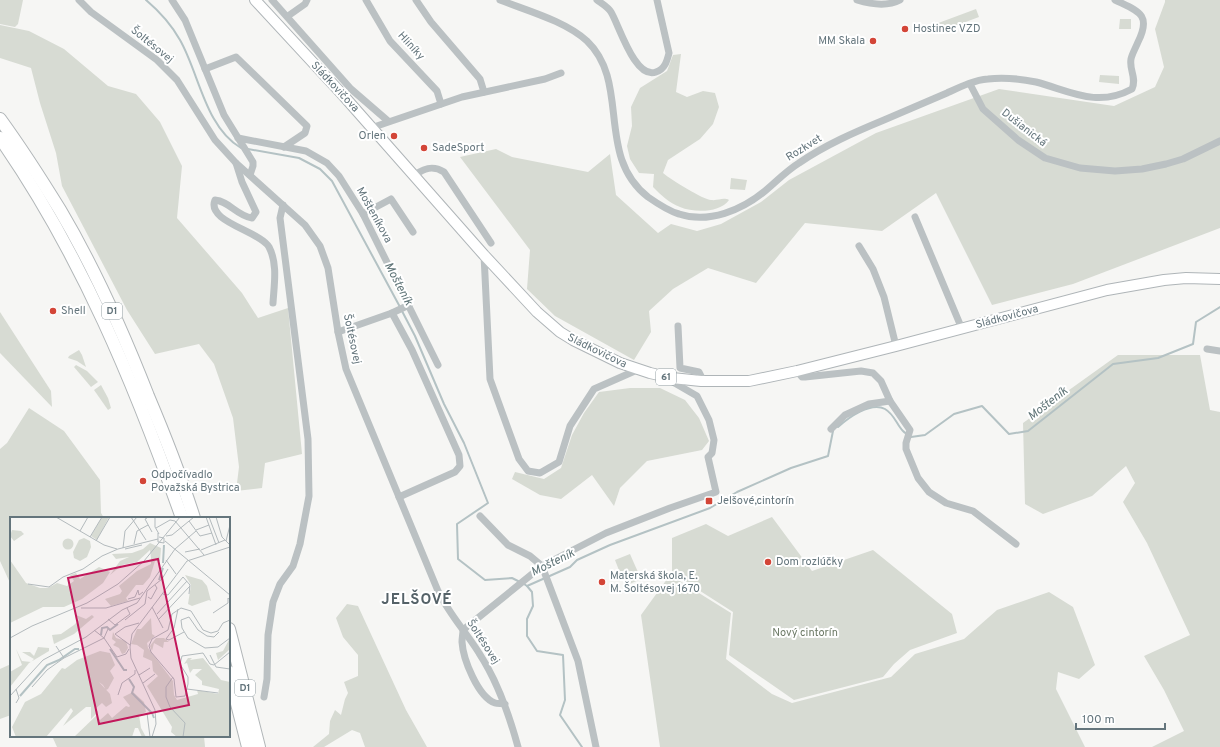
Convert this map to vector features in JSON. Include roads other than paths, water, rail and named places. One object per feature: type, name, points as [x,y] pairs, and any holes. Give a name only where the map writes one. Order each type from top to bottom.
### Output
[{"type":"highway","name":"D1","points":[[0,118],[60,210],[101,288],[134,360],[178,470],[194,517]]},
{"type":"highway","name":"D1","points":[[0,138],[49,214],[91,294],[146,419],[182,517]]},
{"type":"highway","name":"D1","points":[[230,633],[259,747]]},
{"type":"highway","name":"D1","points":[[230,676],[248,747]]},
{"type":"main road","name":"Sládkovičova","points":[[255,0],[342,94],[537,312],[560,332],[573,340],[637,370],[664,377],[701,382],[749,381],[797,371],[1124,287],[1186,278],[1220,279]]},
{"type":"street","name":"Šoltésovej","points":[[79,0],[91,12],[158,60],[177,80],[215,140],[236,163],[305,225],[320,246],[328,268],[338,332],[346,369],[438,591],[447,608],[464,630],[484,661],[505,704],[518,747]]},
{"type":"street","points":[[172,0],[185,20],[224,116],[253,162],[250,175]]},
{"type":"street","name":"Sládkovičova","points":[[272,0],[288,16],[352,89],[388,122]]},
{"type":"street","points":[[288,16],[305,4],[307,0]]},
{"type":"street","name":"Hliníky","points":[[366,0],[390,41],[437,91],[440,104]]},
{"type":"street","points":[[416,0],[431,22],[480,79],[484,92]]},
{"type":"street","name":"Rozkvet","points":[[500,0],[558,23],[579,35],[588,43],[596,53],[608,81],[617,143],[624,167],[631,181],[649,197],[671,212],[692,217],[713,216],[735,210],[764,192],[800,162],[829,145],[864,128],[970,84],[986,79],[1002,78],[1035,82],[1088,98],[1105,98],[1123,94],[1132,89],[1135,82],[1131,68],[1131,59],[1143,33],[1144,25],[1143,19],[1139,13],[1133,8],[1115,0]]},
{"type":"street","points":[[597,0],[610,10],[636,63],[646,72],[655,73],[663,68],[669,52],[657,0]]},
{"type":"street","points":[[857,0],[876,4],[888,4],[900,0]]},
{"type":"street","points":[[205,69],[236,57],[307,126],[305,133],[284,147]]},
{"type":"street","points":[[371,128],[462,97],[545,79],[561,73]]},
{"type":"street","name":"Dušianická","points":[[970,84],[983,108],[1018,140],[1045,158],[1080,168],[1115,171],[1142,169],[1183,159],[1220,141]]},
{"type":"street","name":"Mošteníkova","points":[[238,138],[306,151],[327,163],[339,176],[363,214],[400,309],[412,350],[459,455],[460,466],[455,472],[400,497]]},
{"type":"street","points":[[236,163],[242,182],[256,212],[252,218],[244,217],[221,200],[215,200],[213,204],[215,211],[231,224],[257,236],[269,246],[275,271],[273,303]]},
{"type":"street","points":[[415,175],[426,168],[433,168],[444,172],[491,243]]},
{"type":"street","points":[[363,214],[391,199],[413,232]]},
{"type":"street","points":[[264,696],[267,679],[268,635],[273,602],[280,584],[293,566],[300,544],[309,496],[308,439],[280,218],[283,205]]},
{"type":"street","points":[[915,217],[962,329]]},
{"type":"street","points":[[859,246],[873,270],[884,298],[896,346]]},
{"type":"street","points":[[484,254],[490,379],[519,459],[528,471],[540,473],[560,462],[570,426],[594,389],[637,370]]},
{"type":"street","points":[[338,332],[400,309]]},
{"type":"street","name":"Mošteníkova","points":[[400,309],[438,365]]},
{"type":"street","points":[[678,326],[680,368],[699,372],[701,382]]},
{"type":"street","points":[[1207,350],[1220,351]]},
{"type":"street","name":"Sládkovičova","points":[[797,371],[802,377],[861,371],[873,373],[881,381],[890,401],[910,430],[906,443],[906,449],[918,478],[929,492],[946,503],[973,511],[1016,544]]},
{"type":"street","points":[[505,704],[491,701],[478,688],[464,653],[462,642],[464,630],[542,566],[606,533],[716,492],[708,457],[712,453],[714,440],[709,420],[698,396],[664,377]]},
{"type":"street","points":[[831,429],[845,415],[869,404],[890,401]]},
{"type":"street","points":[[480,516],[508,545],[530,556],[542,566],[578,661],[596,747]]},
{"type":"waterway","name":"Mošteník","points":[[146,0],[164,18],[180,40],[187,53],[204,98],[219,127],[229,139],[241,148]]},
{"type":"waterway","name":"Mošteník","points":[[248,149],[299,158],[320,169],[332,181],[400,307]]},
{"type":"waterway","name":"Mošteník","points":[[838,427],[860,412],[873,407],[879,407],[888,411],[903,431],[911,437],[925,435],[954,414],[982,406],[1009,434],[1028,431],[1113,364],[1158,358],[1193,344],[1196,322],[1220,307]]},
{"type":"waterway","name":"Mošteník","points":[[402,311],[415,336],[444,404],[464,443],[488,503],[457,524],[458,559],[485,580],[512,578],[520,582]]},
{"type":"waterway","name":"Mošteník","points":[[524,584],[527,586],[570,567],[577,560],[610,545],[710,508],[737,492],[791,468],[828,456],[833,431]]},
{"type":"waterway","points":[[527,586],[532,592],[533,606],[527,619],[527,636],[537,651],[563,655],[565,700],[560,715],[582,747]]},
{"type":"place","name":"Hostinec VZD","points":[[905,29]]},
{"type":"place","name":"MM Skala","points":[[873,41]]},
{"type":"place","name":"Orlen","points":[[394,136]]},
{"type":"place","name":"SadeSport","points":[[424,148]]},
{"type":"place","name":"Shell","points":[[53,311]]},
{"type":"place","name":"Odpočívadlo Považská Bystrica","points":[[143,481]]},
{"type":"place","name":"Jelšové,cintorín","points":[[709,501]]},
{"type":"place","name":"Dom rozlúčky","points":[[768,562]]},
{"type":"place","name":"Materská škola, E. M. Šoltésovej 1670","points":[[602,582]]},
{"type":"district","name":"JELŠOVÉ","points":[[417,600]]},
{"type":"park label","name":"Nový cintorín","points":[[805,633]]}]
